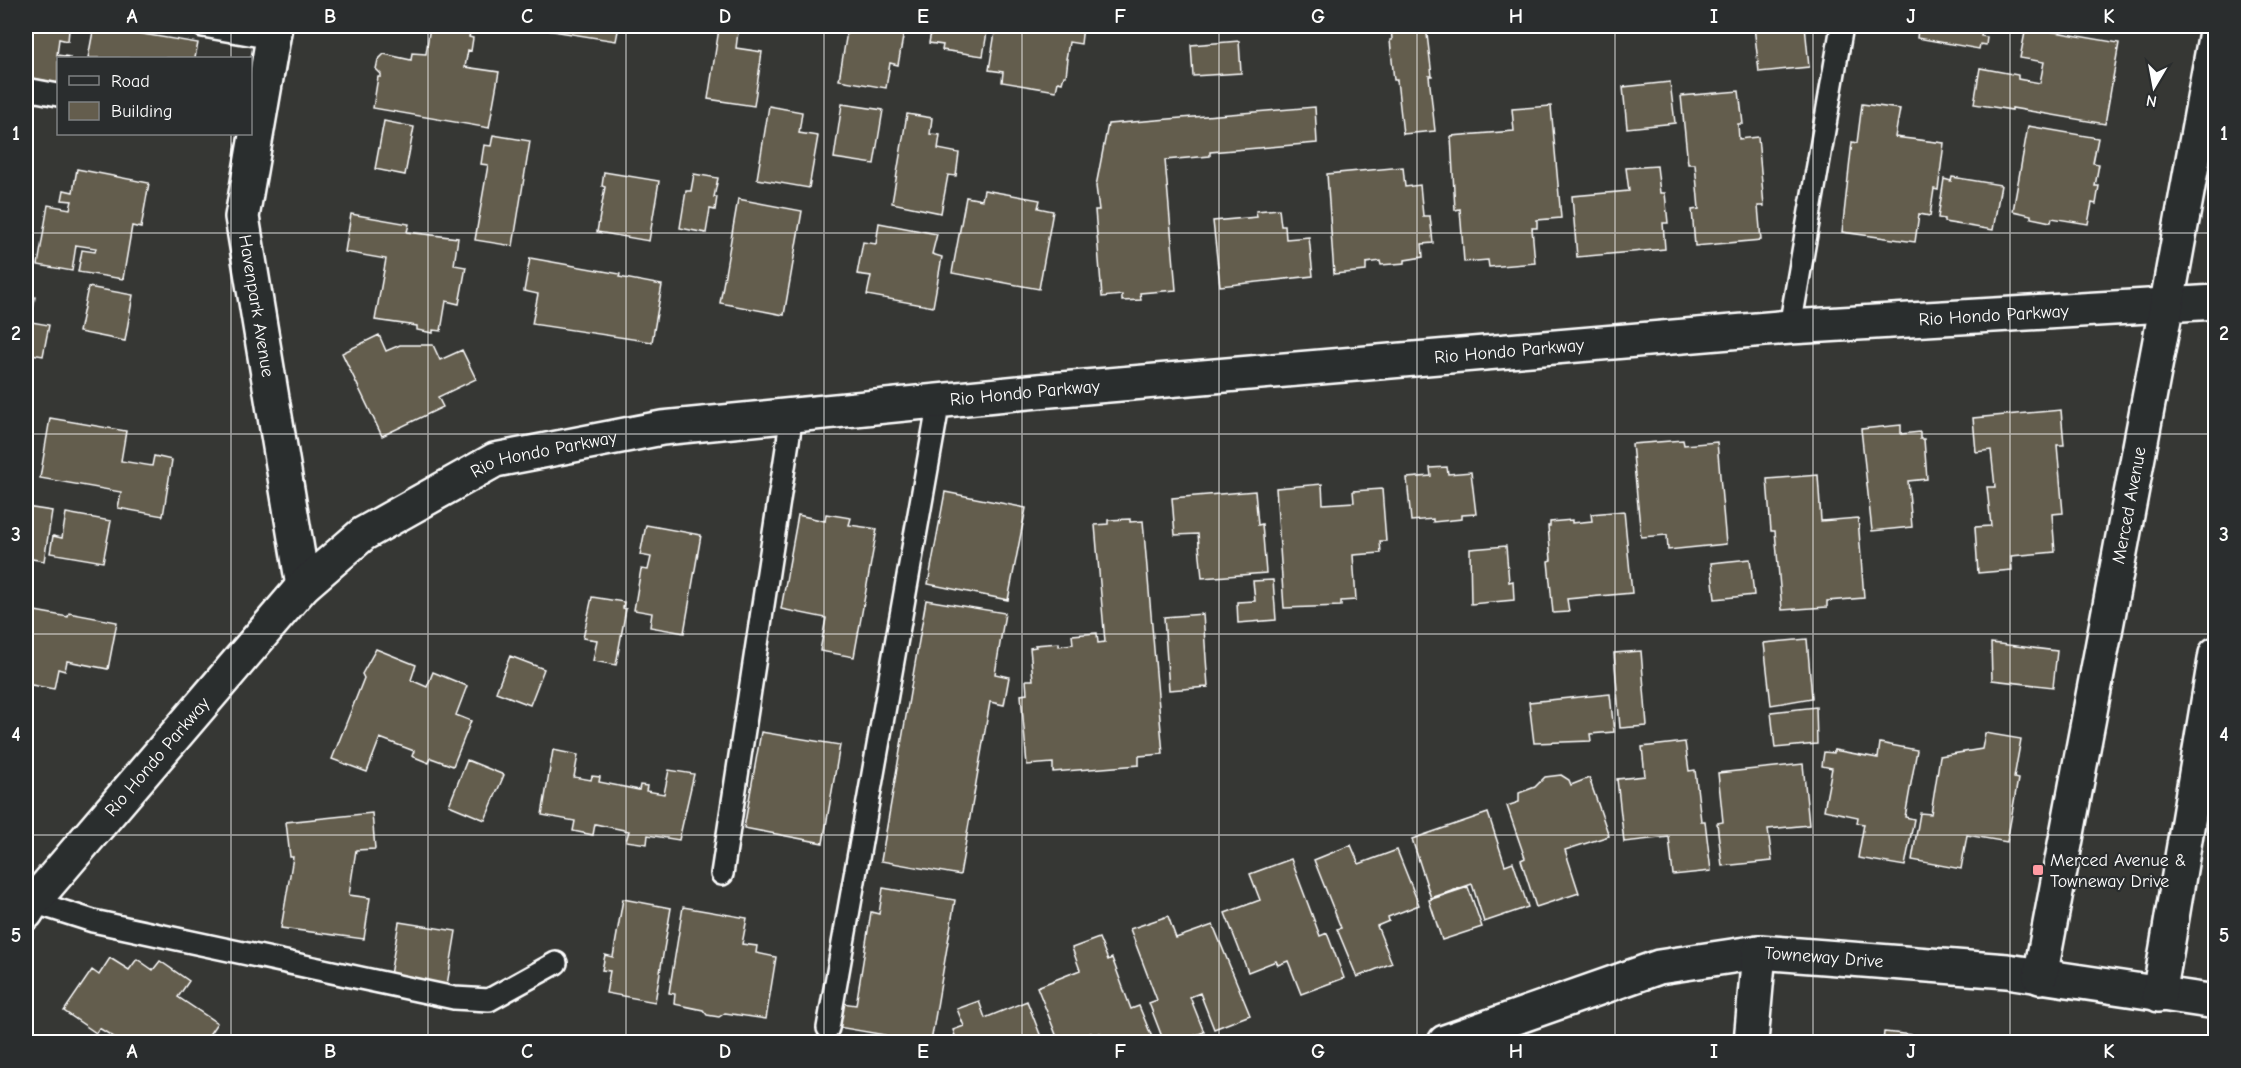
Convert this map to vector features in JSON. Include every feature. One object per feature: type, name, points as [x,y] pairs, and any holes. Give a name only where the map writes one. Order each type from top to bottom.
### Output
[{"type":"street","name":"Havenpark Avenue","points":[[274,32],[254,128],[243,217],[303,586]]},
{"type":"street","name":"Merced Avenue","points":[[2040,977],[2216,32]]},
{"type":"street","name":"Rio Hondo Parkway","points":[[28,905],[303,586],[363,534],[495,460],[662,428],[939,401],[1790,327],[2167,303],[2216,302]]},
{"type":"street","points":[[2159,995],[2216,654]]},
{"type":"street","name":"Towneway Drive","points":[[1445,1042],[1659,967],[1759,952],[2007,971],[2216,1002]]},
{"type":"street","points":[[1751,1042],[1759,952]]},
{"type":"lane","points":[[203,26],[274,32]]},
{"type":"lane","points":[[1790,327],[1842,26]]},
{"type":"lane","points":[[26,89],[57,95]]},
{"type":"lane","points":[[828,1028],[939,401]]},
{"type":"lane","points":[[722,874],[792,415]]},
{"type":"lane","points":[[28,905],[454,998],[489,1000],[556,963]]},
{"type":"building","points":[[26,26],[66,26],[69,30],[68,41],[59,39],[57,55],[71,57],[57,57],[57,83],[26,77]]},
{"type":"building","points":[[94,26],[198,43],[195,57],[88,57]]},
{"type":"building","points":[[430,26],[470,33],[469,37],[473,38],[465,67],[499,72],[489,128],[373,108],[378,77],[381,77],[376,69],[378,60],[384,54],[411,60],[412,53],[426,54]]},
{"type":"building","points":[[521,26],[619,26],[616,41]]},
{"type":"building","points":[[848,26],[905,26],[898,65],[890,63],[886,88],[839,80]]},
{"type":"building","points":[[932,26],[988,26],[983,56],[942,50],[943,45],[929,43]]},
{"type":"building","points":[[996,26],[1083,26],[1081,44],[1069,42],[1066,76],[1062,83],[1058,82],[1056,91],[1002,82],[1003,72],[989,70]]},
{"type":"building","points":[[1391,26],[1426,26],[1435,131],[1403,134],[1397,80],[1394,80]]},
{"type":"building","points":[[1754,26],[1805,26],[1809,67],[1759,72]]},
{"type":"building","points":[[1916,26],[1983,26],[1981,36],[1987,37],[1986,45],[1980,44],[1979,49],[1917,38]]},
{"type":"building","points":[[2026,27],[2119,43],[2105,124],[1974,104],[1980,68],[2018,75],[2018,79],[2040,83],[2044,62],[2020,58]]},
{"type":"building","points":[[719,29],[738,32],[736,48],[762,52],[754,106],[708,99]]},
{"type":"building","points":[[1239,41],[1241,73],[1193,76],[1191,45]]},
{"type":"building","points":[[1670,82],[1675,123],[1627,128],[1623,87]]},
{"type":"building","points":[[1739,91],[1743,124],[1738,124],[1739,139],[1758,137],[1764,206],[1758,206],[1761,240],[1695,246],[1692,210],[1699,209],[1695,164],[1688,164],[1681,96]]},
{"type":"building","points":[[842,104],[883,110],[874,164],[834,158]]},
{"type":"building","points":[[1862,104],[1900,109],[1895,137],[1944,143],[1938,190],[1934,189],[1930,216],[1919,214],[1915,242],[1842,232],[1852,142],[1857,143]]},
{"type":"building","points":[[769,106],[802,112],[799,133],[818,136],[809,188],[757,179]]},
{"type":"building","points":[[1551,106],[1561,218],[1537,220],[1537,228],[1532,228],[1535,263],[1489,267],[1488,260],[1464,262],[1460,209],[1455,210],[1451,136],[1514,131],[1512,109]]},
{"type":"building","points":[[1315,107],[1317,143],[1210,152],[1210,156],[1165,160],[1176,290],[1140,293],[1141,300],[1122,301],[1122,295],[1102,297],[1095,210],[1099,210],[1096,186],[1108,124]]},
{"type":"building","points":[[907,114],[932,118],[930,134],[940,135],[938,149],[959,153],[956,176],[948,175],[941,213],[892,203]]},
{"type":"building","points":[[384,121],[414,127],[405,175],[375,169]]},
{"type":"building","points":[[2028,126],[2098,138],[2093,163],[2099,164],[2095,186],[2099,186],[2096,204],[2092,203],[2088,224],[2052,218],[2051,222],[2013,211]]},
{"type":"building","points":[[493,135],[530,141],[513,246],[475,240],[488,165],[481,164],[484,145],[491,146]]},
{"type":"building","points":[[1657,166],[1660,193],[1665,193],[1668,223],[1663,223],[1665,249],[1577,257],[1572,196],[1629,191],[1626,168]]},
{"type":"building","points":[[1403,167],[1405,187],[1420,185],[1423,216],[1430,216],[1433,243],[1422,244],[1423,257],[1405,260],[1405,263],[1381,265],[1380,261],[1366,263],[1366,271],[1334,274],[1327,174]]},
{"type":"building","points":[[77,169],[149,183],[141,228],[132,226],[123,279],[78,272],[82,250],[95,252],[96,248],[76,245],[72,271],[38,265],[48,205],[70,209],[72,201],[62,200],[64,190],[73,192]]},
{"type":"building","points":[[604,172],[659,181],[649,241],[597,232],[605,187],[602,186]]},
{"type":"building","points":[[694,174],[718,178],[714,197],[717,197],[715,210],[710,209],[706,233],[680,228],[686,191],[691,191]]},
{"type":"building","points":[[1952,177],[2001,185],[1993,230],[1944,222],[1944,219],[1938,218],[1944,179],[1951,181]]},
{"type":"building","points":[[984,190],[1040,200],[1038,208],[1053,211],[1039,289],[952,273],[966,197],[982,200]]},
{"type":"building","points":[[738,199],[802,211],[784,315],[720,303]]},
{"type":"building","points":[[1279,209],[1281,226],[1285,226],[1286,239],[1309,237],[1313,276],[1220,286],[1213,221],[1257,217],[1256,211]]},
{"type":"building","points":[[351,214],[409,224],[407,232],[458,238],[454,265],[466,267],[459,304],[446,301],[441,331],[433,330],[433,333],[417,330],[417,326],[375,320],[386,259],[345,252]]},
{"type":"building","points":[[879,223],[937,234],[932,254],[942,257],[933,307],[867,295],[871,276],[857,274],[863,242],[876,244]]},
{"type":"building","points":[[530,258],[620,274],[619,277],[662,285],[652,342],[532,324],[538,294],[524,291]]},
{"type":"building","points":[[88,287],[133,295],[125,341],[79,332]]},
{"type":"building","points":[[26,295],[35,297],[31,322],[49,325],[43,356],[26,353]]},
{"type":"building","points":[[379,335],[386,351],[400,345],[433,345],[440,360],[462,350],[476,379],[438,397],[443,407],[382,436],[342,353]]},
{"type":"building","points":[[2061,410],[2064,445],[2057,445],[2063,513],[2052,514],[2055,552],[2011,556],[2012,570],[1978,573],[1975,527],[1991,526],[1987,487],[1995,487],[1991,450],[1976,452],[1973,418]]},
{"type":"building","points":[[50,418],[126,431],[121,461],[152,466],[154,456],[172,460],[163,516],[118,508],[121,492],[40,478]]},
{"type":"building","points":[[1901,425],[1901,434],[1920,432],[1920,439],[1924,439],[1927,479],[1908,481],[1912,527],[1872,531],[1861,429]]},
{"type":"building","points":[[1683,440],[1684,445],[1717,442],[1726,544],[1668,550],[1667,535],[1641,537],[1632,444]]},
{"type":"building","points":[[1447,467],[1448,474],[1471,472],[1476,514],[1462,515],[1462,519],[1433,522],[1433,519],[1411,521],[1407,478],[1431,476],[1430,468]]},
{"type":"building","points":[[1818,475],[1821,521],[1858,518],[1864,598],[1827,601],[1827,607],[1782,610],[1775,531],[1771,531],[1767,479]]},
{"type":"building","points":[[1322,484],[1323,504],[1354,502],[1353,491],[1382,489],[1386,541],[1380,541],[1381,553],[1353,555],[1356,600],[1341,601],[1341,606],[1284,608],[1276,488]]},
{"type":"building","points":[[1255,491],[1258,525],[1262,524],[1266,573],[1202,578],[1198,534],[1175,535],[1172,498]]},
{"type":"building","points":[[945,492],[1026,508],[1008,600],[928,584]]},
{"type":"building","points":[[26,507],[52,511],[44,561],[26,558]]},
{"type":"building","points":[[1624,511],[1632,593],[1567,599],[1569,612],[1553,613],[1548,561],[1551,560],[1548,526],[1550,522],[1592,521],[1591,514]]},
{"type":"building","points":[[66,513],[111,521],[103,562],[50,553],[53,536],[62,538]]},
{"type":"building","points":[[826,514],[851,518],[849,525],[877,529],[854,657],[820,651],[826,618],[781,609],[798,515],[825,521]]},
{"type":"building","points":[[1130,519],[1130,522],[1143,521],[1163,754],[1139,756],[1139,765],[1053,772],[1053,763],[1027,765],[1021,695],[1027,694],[1026,680],[1033,680],[1030,648],[1036,647],[1035,645],[1073,644],[1072,635],[1097,633],[1098,643],[1105,642],[1095,525],[1108,524],[1108,520]]},
{"type":"building","points":[[646,525],[701,535],[684,633],[650,627],[652,613],[634,610],[641,569],[648,570],[651,557],[640,555]]},
{"type":"building","points":[[1506,546],[1509,582],[1513,581],[1514,600],[1471,604],[1470,549]]},
{"type":"building","points":[[1750,559],[1754,595],[1715,599],[1711,563]]},
{"type":"building","points":[[1273,580],[1276,620],[1238,623],[1237,602],[1255,601],[1253,581]]},
{"type":"building","points":[[592,597],[624,602],[623,608],[626,609],[616,665],[593,661],[597,640],[583,638]]},
{"type":"building","points":[[926,600],[1005,613],[995,674],[1009,677],[1004,705],[990,702],[960,875],[881,861]]},
{"type":"building","points":[[35,611],[68,617],[69,613],[117,622],[108,669],[67,661],[65,671],[58,669],[54,689],[26,684],[26,622],[33,623]]},
{"type":"building","points":[[1203,614],[1208,687],[1169,690],[1164,617]]},
{"type":"building","points":[[1807,639],[1812,698],[1771,705],[1764,643]]},
{"type":"building","points":[[1991,643],[2057,651],[2053,687],[1992,680]]},
{"type":"building","points":[[376,649],[416,665],[411,680],[427,687],[433,672],[467,686],[456,715],[471,721],[453,766],[431,758],[429,763],[412,756],[414,751],[380,738],[367,772],[332,759],[364,678],[362,674]]},
{"type":"building","points":[[1641,651],[1647,726],[1620,728],[1614,653]]},
{"type":"building","points":[[510,656],[544,669],[530,705],[496,692]]},
{"type":"building","points":[[1610,694],[1614,732],[1590,734],[1591,741],[1534,743],[1529,702]]},
{"type":"building","points":[[1816,707],[1817,744],[1775,748],[1771,712]]},
{"type":"building","points":[[761,732],[840,745],[823,843],[744,828]]},
{"type":"building","points":[[1985,733],[2021,739],[2014,778],[2018,779],[2007,842],[1967,835],[1961,869],[1912,860],[1920,813],[1931,814],[1940,756],[1982,749]]},
{"type":"building","points":[[1685,742],[1689,771],[1695,770],[1701,821],[1705,821],[1711,871],[1673,875],[1669,837],[1624,842],[1617,779],[1645,776],[1642,747]]},
{"type":"building","points":[[1880,743],[1917,750],[1905,817],[1914,819],[1905,866],[1858,858],[1864,824],[1857,823],[1858,817],[1824,810],[1832,768],[1822,766],[1824,752],[1834,753],[1834,750],[1878,758]]},
{"type":"building","points":[[553,750],[578,755],[574,777],[591,780],[592,776],[600,777],[599,782],[639,790],[640,785],[647,786],[646,791],[664,794],[669,770],[694,774],[679,840],[648,835],[647,844],[626,841],[629,831],[595,824],[593,835],[573,831],[575,821],[542,815]]},
{"type":"building","points":[[467,760],[504,775],[485,820],[449,805]]},
{"type":"building","points":[[1803,764],[1809,825],[1768,829],[1772,861],[1722,866],[1717,823],[1723,822],[1718,773]]},
{"type":"building","points":[[1561,775],[1569,780],[1571,785],[1589,778],[1609,836],[1565,850],[1579,893],[1536,907],[1521,860],[1525,858],[1507,806],[1519,802],[1519,793],[1535,787],[1545,777]]},
{"type":"building","points":[[372,813],[375,849],[356,850],[349,895],[370,898],[364,939],[281,928],[293,857],[290,857],[286,822]]},
{"type":"building","points":[[1488,813],[1505,865],[1513,862],[1528,907],[1484,922],[1472,884],[1431,898],[1412,839]]},
{"type":"building","points":[[1351,845],[1359,864],[1397,850],[1419,905],[1388,917],[1389,921],[1377,926],[1392,963],[1357,977],[1337,929],[1341,928],[1314,860]]},
{"type":"building","points":[[1291,859],[1320,936],[1327,933],[1344,978],[1301,994],[1288,961],[1278,965],[1276,961],[1248,972],[1225,913],[1260,900],[1250,874]]},
{"type":"building","points":[[1468,887],[1482,927],[1442,940],[1429,900]]},
{"type":"building","points":[[883,888],[955,900],[931,1042],[884,1038],[885,1035],[838,1027],[842,1003],[856,1005],[871,912],[879,914]]},
{"type":"building","points":[[623,899],[671,908],[655,1002],[606,993],[610,971],[602,970],[605,955],[613,957]]},
{"type":"building","points":[[683,907],[747,918],[742,944],[757,946],[756,953],[776,957],[766,1019],[725,1013],[719,1017],[707,1015],[703,1010],[674,1004],[675,994],[669,993]]},
{"type":"building","points":[[1168,916],[1176,938],[1213,925],[1250,1015],[1214,1029],[1200,993],[1190,997],[1204,1032],[1178,1042],[1164,1042],[1149,1003],[1157,1000],[1130,929]]},
{"type":"building","points":[[399,922],[456,931],[447,985],[390,975]]},
{"type":"building","points":[[1099,938],[1108,960],[1112,958],[1131,1009],[1139,1006],[1154,1042],[1104,1042],[1100,1033],[1092,1037],[1091,1033],[1066,1042],[1059,1042],[1037,987],[1080,970],[1072,948]]},
{"type":"building","points":[[110,958],[129,970],[137,959],[153,970],[160,961],[189,981],[178,997],[217,1023],[204,1042],[134,1042],[130,1040],[122,1042],[99,1028],[96,1033],[64,1011],[92,970],[99,975]]},
{"type":"building","points":[[979,1001],[985,1018],[1027,1001],[1043,1042],[957,1042],[953,1030],[964,1026],[957,1009]]},
{"type":"building","points":[[1884,1032],[1984,1042],[1883,1042]]},
{"type":"place","name":"Merced Avenue & Towneway Drive","points":[[2038,870]]}]
